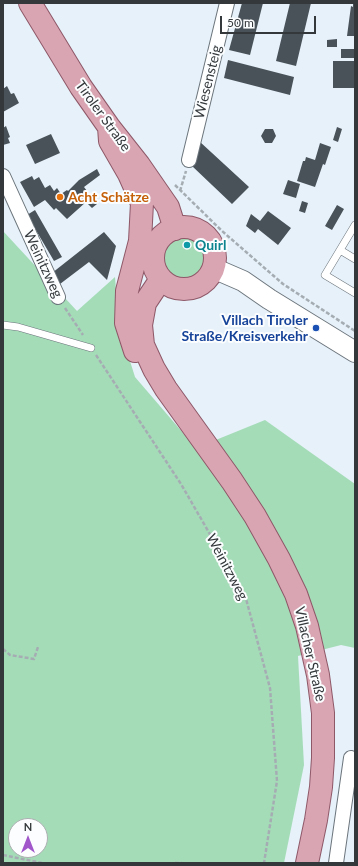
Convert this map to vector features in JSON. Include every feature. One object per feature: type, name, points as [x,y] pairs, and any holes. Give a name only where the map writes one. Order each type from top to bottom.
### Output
[{"type":"main road","name":"Tiroler Straße","points":[[30,3],[81,87],[168,207],[175,229]]},
{"type":"main road","points":[[109,127],[110,142],[129,174],[142,203],[140,241],[127,291],[126,323],[143,372],[155,388],[166,389]]},
{"type":"main road","points":[[192,228],[204,235],[209,240],[215,257],[213,268],[203,283],[188,289],[177,288],[169,285],[161,279],[156,271],[153,261],[154,252],[158,242],[166,234],[175,229],[192,228]]},
{"type":"main road","points":[[213,268],[243,281],[269,299],[353,344]]},
{"type":"main road","points":[[161,279],[145,304],[141,324],[143,345],[154,369],[166,389]]},
{"type":"main road","name":"Villacher Straße","points":[[166,389],[255,516],[296,594],[307,626],[318,675],[323,713],[323,758],[321,787],[307,863]]},
{"type":"street","name":"Wiesensteig","points":[[189,160],[227,3]]},
{"type":"street","name":"Weinitzweg","points":[[3,176],[58,297]]},
{"type":"street","points":[[336,863],[351,758]]},
{"type":"lane","points":[[355,225],[325,275],[355,293]]},
{"type":"lane","points":[[340,250],[355,259]]},
{"type":"lane","points":[[3,325],[18,327],[92,348]]},
{"type":"path","points":[[184,178],[180,191],[222,231],[353,344]]},
{"type":"path","name":"Weinitzweg","points":[[58,297],[181,484],[245,595],[271,696],[277,781],[264,863]]},
{"type":"path","points":[[3,649],[10,655],[34,659],[38,647]]},
{"type":"path","points":[[3,855],[42,863]]},
{"type":"path","points":[[175,863],[182,863]]},
{"type":"green space","points":[[3,231],[77,311],[115,277],[119,326],[135,377],[196,448],[265,420],[355,484],[355,648],[341,645],[298,656],[304,765],[284,863],[3,863]]},
{"type":"green space","points":[[184,234],[194,236],[202,241],[207,249],[209,259],[207,269],[202,277],[194,282],[184,284],[174,282],[166,277],[161,269],[159,259],[161,249],[166,241],[174,236]]},
{"type":"building","points":[[242,3],[263,3],[250,55],[229,50]]},
{"type":"building","points":[[290,3],[311,3],[296,66],[276,61]]},
{"type":"building","points":[[353,3],[355,3],[355,36],[347,36],[351,6],[353,7]]},
{"type":"building","points":[[337,39],[337,47],[327,47],[327,40]]},
{"type":"building","points":[[341,49],[355,49],[355,58],[341,58]]},
{"type":"building","points":[[228,60],[294,77],[290,95],[224,78]]},
{"type":"building","points":[[333,61],[354,61],[354,88],[333,88]]},
{"type":"building","points":[[7,86],[11,94],[14,93],[19,103],[3,112],[3,89]]},
{"type":"building","points":[[6,126],[10,137],[8,138],[10,143],[3,145],[3,128]]},
{"type":"building","points":[[337,127],[342,129],[338,142],[333,140]]},
{"type":"building","points":[[265,129],[273,129],[276,136],[272,143],[265,143],[261,136]]},
{"type":"building","points":[[51,134],[60,153],[35,164],[26,145]]},
{"type":"building","points":[[199,141],[249,187],[232,204],[192,166]]},
{"type":"building","points":[[320,143],[331,147],[315,187],[297,181],[303,161],[305,161],[306,157],[315,160]]},
{"type":"building","name":"Acht Schätze","points":[[97,169],[100,175],[84,187],[97,204],[92,208],[86,202],[67,219],[56,208],[54,210],[45,200],[34,207],[20,182],[32,176],[34,180],[39,177],[45,188],[50,185],[54,191],[57,188],[61,194],[67,190],[68,191],[79,180]]},
{"type":"building","points":[[288,180],[300,184],[296,198],[283,194]]},
{"type":"building","points":[[302,201],[308,203],[305,213],[299,211]]},
{"type":"building","points":[[337,205],[344,209],[332,230],[325,226]]},
{"type":"building","points":[[35,210],[62,257],[54,261],[27,215]]},
{"type":"building","points":[[268,211],[291,228],[278,245],[258,229],[255,233],[246,226],[251,214],[260,221]]},
{"type":"building","points":[[104,232],[116,246],[107,280],[89,262],[60,284],[52,273]]},
{"type":"place","name":"Acht Schätze","points":[[60,197]]},
{"type":"place","name":"Quirl","points":[[187,245]]},
{"type":"place","name":"Villach Tiroler Straße/Kreisverkehr","points":[[316,328]]}]
